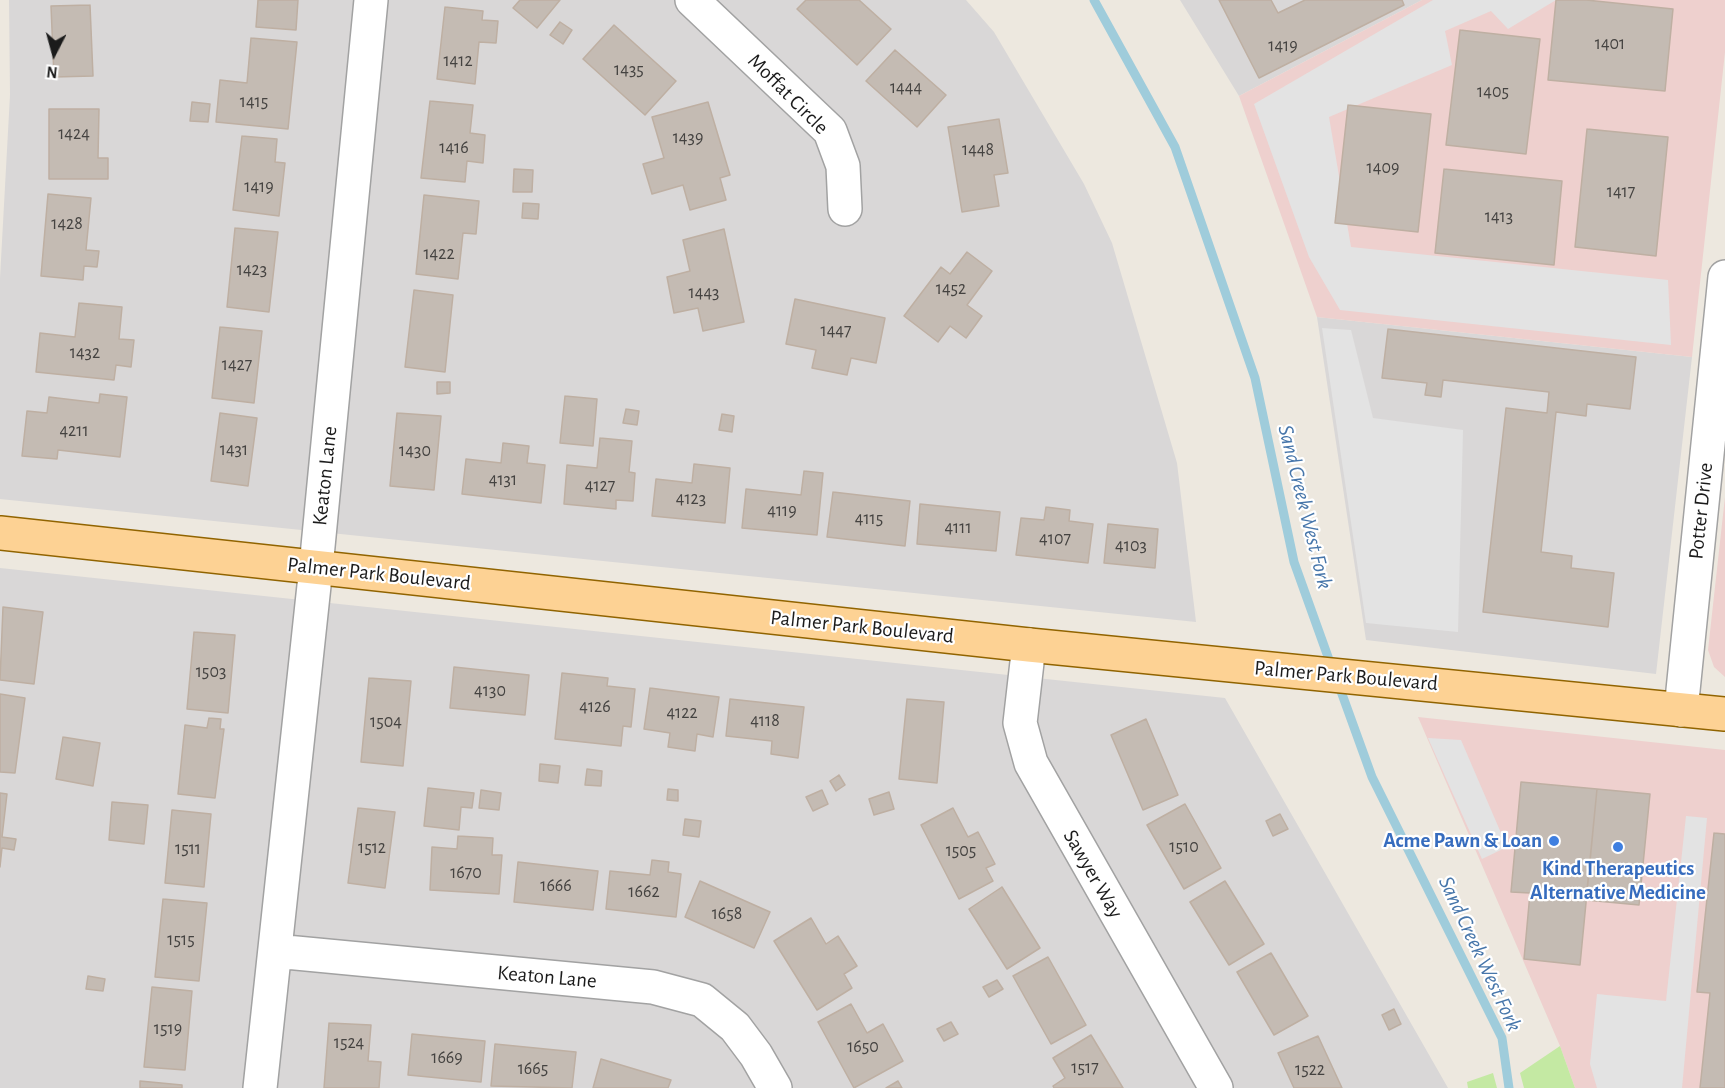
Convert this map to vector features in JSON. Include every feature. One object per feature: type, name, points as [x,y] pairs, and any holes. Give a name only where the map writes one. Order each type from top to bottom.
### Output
[{"type":"main road","name":"Palmer Park Boulevard","points":[[0,533],[1029,645],[1725,714]]},
{"type":"street","name":"Keaton Lane","points":[[260,1088],[316,567],[371,0]]},
{"type":"street","name":"Moffat Circle","points":[[692,0],[830,131],[843,166],[846,209]]},
{"type":"street","name":"Potter Drive","points":[[1681,710],[1725,277]]},
{"type":"street","name":"Sawyer Way","points":[[1029,645],[1020,723],[1031,763],[1216,1088]]},
{"type":"street","name":"Keaton Lane","points":[[275,951],[653,987],[702,1000],[735,1027],[756,1055],[776,1088]]},
{"type":"shaded area","points":[[9,0],[966,0],[994,32],[1084,184],[1112,243],[1177,463],[1196,622],[0,499],[0,278],[10,95]]},
{"type":"shaded area","points":[[1180,0],[1422,0],[1239,96]]},
{"type":"shaded area","points":[[1422,0],[1725,0],[1725,52],[1692,357],[1317,317],[1239,96]]},
{"type":"shaded area","points":[[1433,0],[1556,0],[1508,29],[1491,11],[1445,31],[1452,65],[1329,117],[1351,247],[1668,280],[1671,345],[1340,310],[1309,257],[1254,104]]},
{"type":"shaded area","points":[[1317,317],[1692,357],[1656,674],[1366,640]]},
{"type":"shaded area","points":[[1322,328],[1351,330],[1373,418],[1463,430],[1458,632],[1366,623]]},
{"type":"shaded area","points":[[1725,497],[1725,677],[1714,667],[1708,650]]},
{"type":"shaded area","points":[[0,568],[1225,698],[1448,1088],[0,1088]]},
{"type":"shaded area","points":[[1418,717],[1725,750],[1725,1088],[1575,1088],[1560,1046]]},
{"type":"shaded area","points":[[1428,738],[1461,740],[1507,847],[1482,859]]},
{"type":"shaded area","points":[[1686,816],[1707,818],[1682,1088],[1597,1088],[1590,1064],[1597,994],[1666,1001]]},
{"type":"green space","points":[[1560,1046],[1575,1088],[1524,1088],[1520,1073]]},
{"type":"green space","points":[[1493,1073],[1497,1088],[1468,1088],[1467,1082]]},
{"type":"building","points":[[258,0],[298,0],[296,30],[256,27]]},
{"type":"building","points":[[520,0],[560,0],[537,28],[513,8]]},
{"type":"building","points":[[806,0],[859,0],[891,29],[857,65],[797,9]]},
{"type":"building","points":[[1219,0],[1271,0],[1278,13],[1305,0],[1402,0],[1404,5],[1259,78]]},
{"type":"building","points":[[1556,0],[1586,0],[1673,9],[1665,91],[1548,80]]},
{"type":"building","points":[[90,5],[93,76],[54,77],[51,6]]},
{"type":"building","points":[[445,7],[483,11],[482,20],[498,21],[496,43],[479,42],[475,84],[437,79]]},
{"type":"building","points":[[560,22],[572,30],[563,44],[550,35]]},
{"type":"building","points":[[614,25],[676,81],[645,115],[583,59]]},
{"type":"building","points":[[1460,30],[1540,39],[1526,154],[1446,145]]},
{"type":"building","points":[[251,38],[297,42],[288,129],[216,122],[220,80],[247,83]]},
{"type":"building","points":[[895,50],[946,95],[917,127],[866,81]]},
{"type":"building","points":[[430,101],[473,105],[470,133],[485,135],[483,163],[467,161],[465,182],[421,178]]},
{"type":"building","points":[[192,102],[210,104],[208,122],[190,121]]},
{"type":"building","points":[[708,102],[730,175],[720,178],[726,200],[690,210],[683,185],[652,194],[643,164],[664,158],[652,117]]},
{"type":"building","points":[[1348,105],[1431,114],[1418,232],[1335,223]]},
{"type":"building","points":[[49,109],[99,109],[98,158],[108,158],[108,179],[49,179]]},
{"type":"building","points":[[999,119],[1008,173],[994,175],[999,206],[962,212],[948,127]]},
{"type":"building","points":[[1587,129],[1668,137],[1656,256],[1575,247]]},
{"type":"building","points":[[242,136],[277,139],[275,162],[285,163],[279,216],[233,210]]},
{"type":"building","points":[[514,169],[533,170],[532,192],[513,192]]},
{"type":"building","points":[[1444,169],[1562,181],[1554,265],[1435,253]]},
{"type":"building","points":[[48,194],[91,198],[86,250],[99,251],[97,267],[84,266],[83,280],[41,276]]},
{"type":"building","points":[[424,195],[479,201],[476,234],[463,233],[458,279],[416,274]]},
{"type":"building","points":[[523,203],[539,204],[538,219],[522,218]]},
{"type":"building","points":[[235,228],[278,232],[269,312],[227,307]]},
{"type":"building","points":[[724,229],[744,322],[703,331],[698,308],[674,313],[667,277],[690,271],[683,240]]},
{"type":"building","points":[[967,252],[992,271],[967,305],[982,316],[966,338],[950,326],[938,342],[904,316],[941,267],[950,274]]},
{"type":"building","points":[[414,290],[453,295],[445,372],[405,367]]},
{"type":"building","points":[[795,299],[885,318],[876,363],[851,358],[847,375],[812,368],[816,350],[786,344]]},
{"type":"building","points":[[79,303],[122,307],[119,339],[134,340],[131,367],[116,365],[114,380],[36,372],[40,333],[75,337]]},
{"type":"building","points":[[220,327],[262,331],[254,403],[212,398]]},
{"type":"building","points":[[1388,329],[1636,357],[1630,409],[1587,404],[1586,416],[1556,412],[1541,552],[1572,556],[1571,568],[1614,573],[1608,627],[1483,612],[1506,408],[1547,413],[1549,392],[1443,380],[1441,397],[1425,395],[1427,383],[1382,378]]},
{"type":"building","points":[[437,382],[450,382],[450,393],[437,394]]},
{"type":"building","points":[[100,394],[127,397],[120,457],[58,450],[57,459],[22,456],[27,411],[47,413],[49,397],[99,403]]},
{"type":"building","points":[[565,396],[597,399],[593,446],[560,443]]},
{"type":"building","points":[[626,409],[639,411],[637,425],[623,423]]},
{"type":"building","points":[[220,413],[257,418],[248,486],[211,481]]},
{"type":"building","points":[[397,413],[441,416],[434,490],[390,486]]},
{"type":"building","points":[[722,414],[734,416],[732,432],[719,430]]},
{"type":"building","points":[[600,438],[632,441],[629,472],[635,473],[633,501],[616,500],[616,509],[564,504],[567,465],[597,468]]},
{"type":"building","points":[[503,443],[529,446],[527,463],[545,465],[541,503],[462,494],[466,459],[501,463]]},
{"type":"building","points":[[694,464],[730,468],[725,523],[652,516],[656,479],[692,483]]},
{"type":"building","points":[[804,471],[823,473],[817,535],[742,528],[746,489],[801,495]]},
{"type":"building","points":[[833,492],[910,501],[905,546],[827,537]]},
{"type":"building","points":[[920,504],[1000,512],[996,551],[917,544]]},
{"type":"building","points":[[1046,507],[1070,510],[1069,521],[1093,524],[1088,563],[1016,555],[1021,518],[1044,520]]},
{"type":"building","points":[[1108,524],[1158,529],[1155,568],[1104,563]]},
{"type":"building","points":[[3,607],[43,612],[34,684],[0,680]]},
{"type":"building","points":[[194,632],[235,635],[228,713],[187,709]]},
{"type":"building","points":[[454,667],[529,675],[525,715],[450,708]]},
{"type":"building","points":[[562,673],[608,678],[607,686],[635,689],[631,727],[623,726],[621,746],[555,739]]},
{"type":"building","points":[[369,678],[411,681],[403,766],[361,762]]},
{"type":"building","points":[[650,688],[719,697],[713,737],[697,734],[695,751],[668,747],[670,733],[644,729]]},
{"type":"building","points":[[0,694],[25,698],[15,773],[0,772]]},
{"type":"building","points":[[730,699],[804,707],[798,758],[771,754],[772,741],[726,736]]},
{"type":"building","points":[[907,699],[944,702],[937,783],[899,779]]},
{"type":"building","points":[[209,718],[221,719],[220,729],[224,729],[215,798],[178,794],[185,725],[207,728]]},
{"type":"building","points":[[1146,719],[1178,795],[1143,810],[1111,735]]},
{"type":"building","points":[[63,737],[100,743],[93,786],[56,779]]},
{"type":"building","points":[[540,764],[560,766],[558,783],[539,781]]},
{"type":"building","points":[[587,769],[602,771],[601,786],[585,785]]},
{"type":"building","points":[[839,775],[845,785],[836,791],[830,781]]},
{"type":"building","name":"Acme Pawn & Loan","points":[[1521,782],[1597,789],[1580,965],[1524,959],[1530,893],[1511,892]]},
{"type":"building","points":[[428,788],[474,793],[472,808],[461,807],[459,830],[424,826]]},
{"type":"building","points":[[668,789],[678,790],[678,801],[667,800]]},
{"type":"building","name":"Kind Therapeutics Alternative Medicine","points":[[1597,789],[1650,794],[1639,905],[1586,900]]},
{"type":"building","points":[[481,790],[501,793],[499,810],[479,808]]},
{"type":"building","points":[[822,790],[828,804],[813,811],[806,797]]},
{"type":"building","points":[[889,792],[894,809],[874,815],[869,799]]},
{"type":"building","points":[[0,793],[7,794],[2,837],[16,839],[14,850],[2,848],[0,867]]},
{"type":"building","points":[[112,802],[148,805],[144,844],[109,840]]},
{"type":"building","points":[[1185,804],[1221,868],[1184,889],[1147,825]]},
{"type":"building","points":[[358,808],[395,812],[385,888],[348,883]]},
{"type":"building","points":[[953,808],[968,837],[978,832],[995,864],[986,868],[993,881],[959,899],[921,825]]},
{"type":"building","points":[[172,810],[211,814],[204,887],[165,883]]},
{"type":"building","points":[[1280,814],[1288,829],[1273,836],[1266,821]]},
{"type":"building","points":[[685,819],[701,821],[699,837],[683,835]]},
{"type":"building","points":[[1714,833],[1725,834],[1725,1088],[1700,1088],[1710,993],[1697,992]]},
{"type":"building","points":[[458,836],[493,838],[492,855],[502,855],[499,894],[430,890],[432,847],[457,849]]},
{"type":"building","points":[[652,860],[669,862],[668,872],[681,874],[676,917],[606,909],[610,871],[650,875]]},
{"type":"building","points":[[518,862],[598,871],[593,910],[514,902]]},
{"type":"building","points":[[700,881],[770,912],[754,948],[685,917]]},
{"type":"building","points":[[1225,881],[1264,944],[1229,965],[1190,902]]},
{"type":"building","points":[[1002,887],[1040,948],[1007,969],[969,909]]},
{"type":"building","points":[[163,899],[207,903],[199,981],[155,977]]},
{"type":"building","points":[[811,918],[826,944],[838,936],[857,966],[844,974],[852,988],[817,1010],[774,941]]},
{"type":"building","points":[[1271,953],[1308,1016],[1274,1035],[1237,972]]},
{"type":"building","points":[[1048,957],[1086,1025],[1051,1044],[1013,976]]},
{"type":"building","points":[[88,976],[105,979],[103,991],[86,989]]},
{"type":"building","points":[[997,980],[1003,989],[989,997],[983,987]]},
{"type":"building","points":[[152,987],[192,991],[185,1070],[144,1067]]},
{"type":"building","points":[[851,1004],[867,1033],[883,1024],[903,1061],[854,1088],[818,1022]]},
{"type":"building","points":[[1394,1009],[1401,1024],[1389,1030],[1382,1015]]},
{"type":"building","points":[[951,1022],[958,1034],[944,1041],[937,1029]]},
{"type":"building","points":[[329,1023],[371,1025],[368,1061],[381,1062],[379,1088],[324,1088]]},
{"type":"building","points":[[412,1034],[485,1041],[481,1082],[408,1075]]},
{"type":"building","points":[[1091,1035],[1123,1088],[1054,1088],[1053,1086],[1065,1078],[1053,1058]]},
{"type":"building","points":[[1318,1036],[1342,1088],[1294,1088],[1278,1053]]},
{"type":"building","points":[[495,1044],[576,1052],[572,1088],[491,1086]]},
{"type":"building","points":[[601,1059],[671,1080],[668,1088],[593,1088]]},
{"type":"building","points":[[140,1081],[182,1085],[182,1088],[140,1088]]},
{"type":"building","points":[[898,1081],[902,1088],[886,1088]]},
{"type":"waterway","name":"Sand Creek West Fork","points":[[1094,0],[1175,147],[1255,378],[1294,562],[1332,668]]},
{"type":"waterway","name":"Sand Creek West Fork","points":[[1338,683],[1372,777],[1502,1038],[1509,1088]]},
{"type":"place","name":"Acme Pawn & Loan","points":[[1554,841]]},
{"type":"place","name":"Kind Therapeutics Alternative Medicine","points":[[1618,847]]}]
